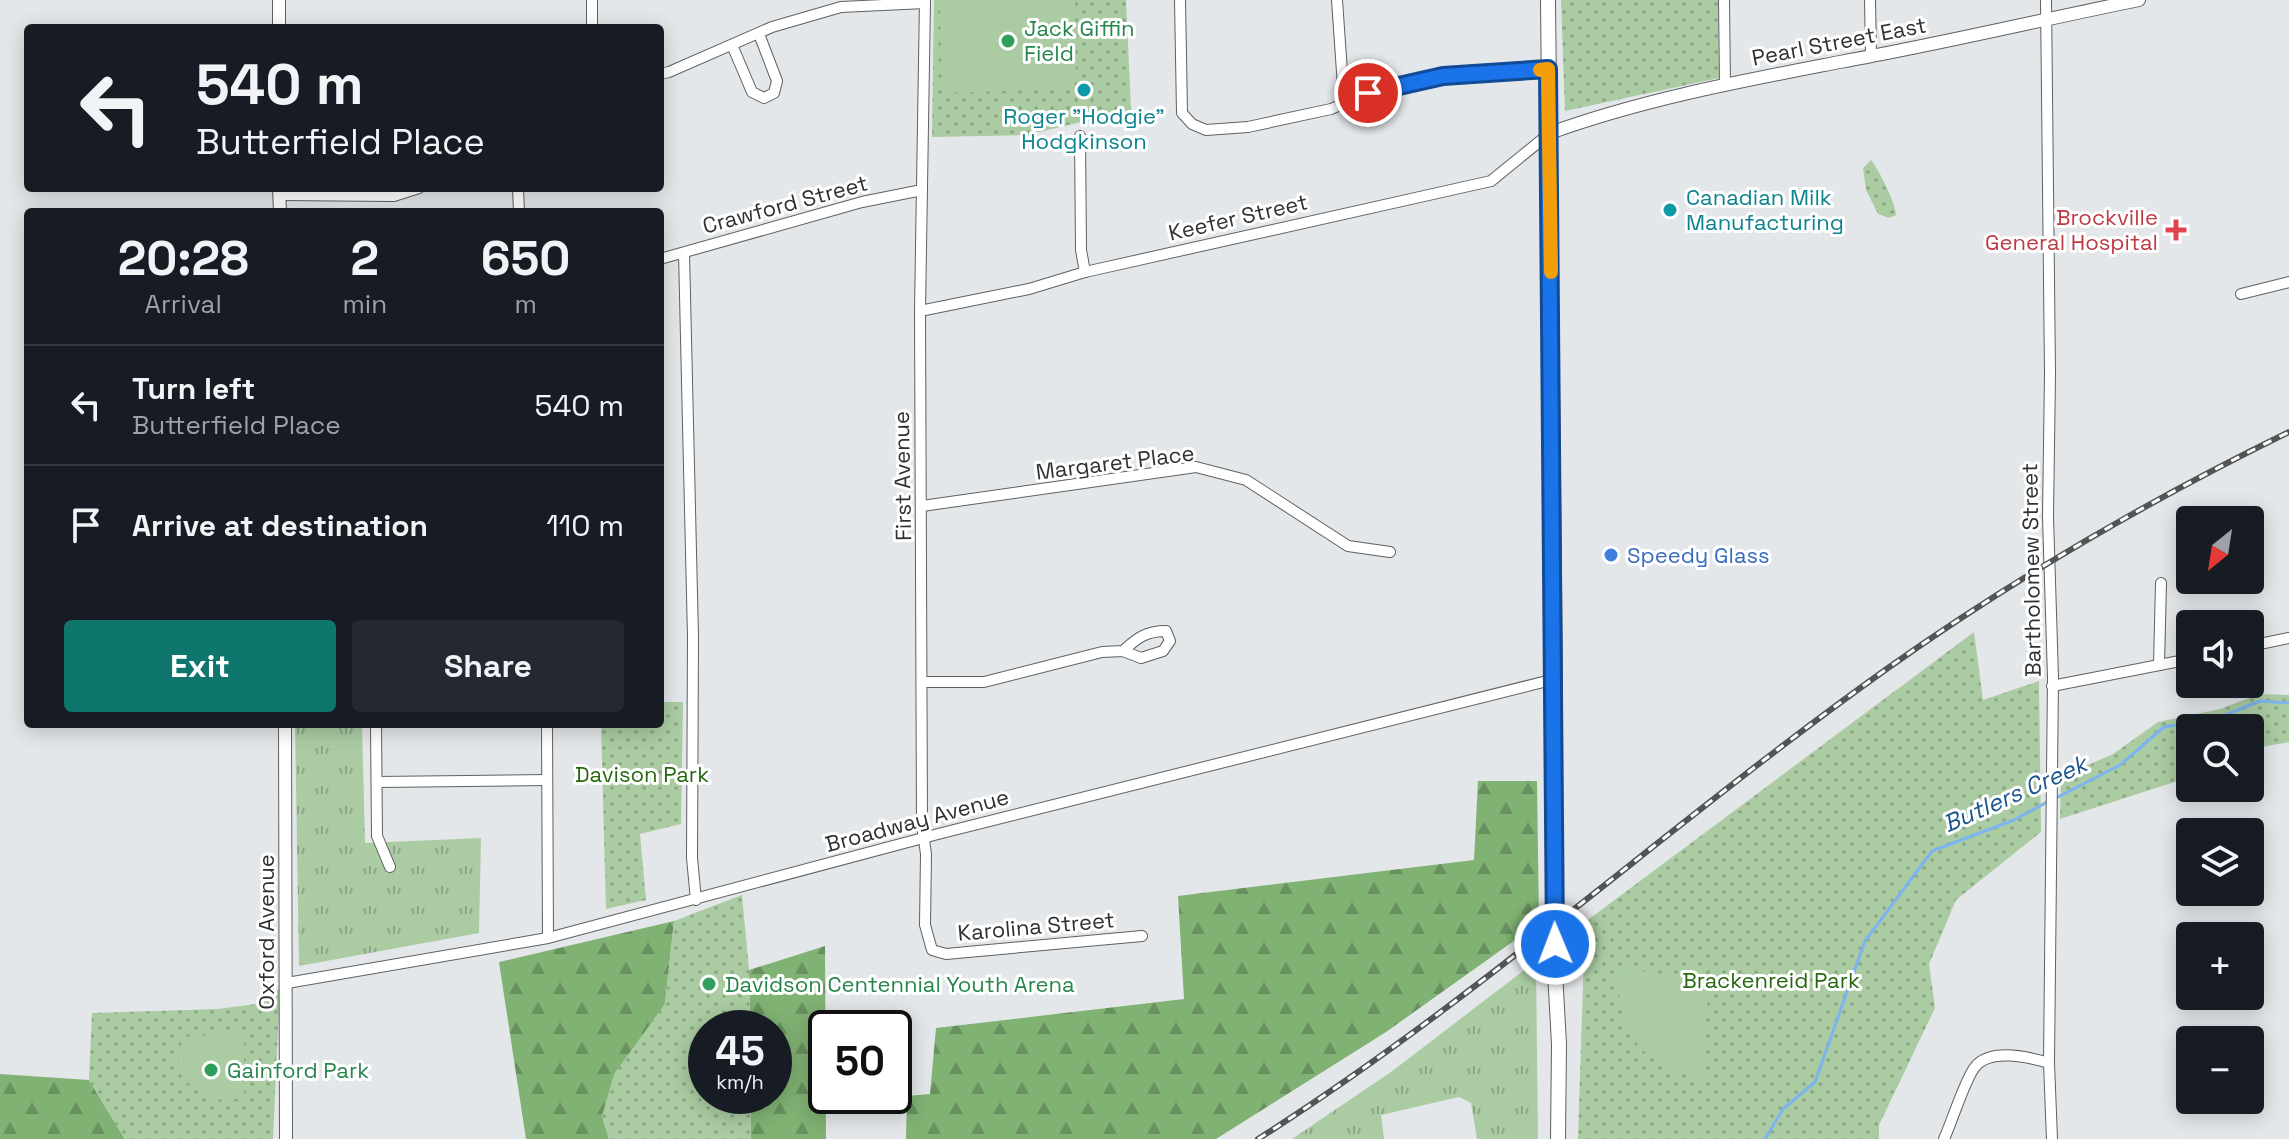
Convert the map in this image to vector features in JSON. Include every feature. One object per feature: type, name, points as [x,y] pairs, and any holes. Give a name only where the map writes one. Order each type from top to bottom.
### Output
[{"type":"main road","points":[[1548,0],[1558,1139]]},
{"type":"street","points":[[279,0],[279,24]]},
{"type":"street","points":[[592,0],[592,24]]},
{"type":"street","points":[[1180,0],[1182,113],[1192,124],[1206,130],[1248,127],[1331,109],[1368,93],[1443,76],[1548,69]]},
{"type":"street","points":[[1337,0],[1344,101]]},
{"type":"street","points":[[1724,0],[1725,85]]},
{"type":"street","points":[[1870,0],[1871,56]]},
{"type":"street","name":"Bartholomew Street","points":[[2046,0],[2050,374],[2048,517],[2053,789],[2049,1063],[2052,1139]]},
{"type":"street","name":"Pearl Street East","points":[[1550,133],[1599,115],[1725,85],[2139,0]]},
{"type":"street","points":[[664,72],[772,27],[841,7],[925,1]]},
{"type":"street","name":"First Avenue","points":[[925,1],[920,311],[923,837],[926,854],[925,925],[933,950]]},
{"type":"street","points":[[732,45],[752,92],[764,98],[774,93],[777,81],[759,34]]},
{"type":"street","name":"Keefer Street","points":[[920,311],[1029,289],[1085,272],[1491,181],[1550,133]]},
{"type":"street","points":[[1080,136],[1081,250],[1085,272]]},
{"type":"street","name":"Crawford Street","points":[[664,258],[862,202],[922,190]]},
{"type":"street","points":[[279,192],[394,196],[406,192]]},
{"type":"street","points":[[684,253],[693,637],[692,858],[696,900]]},
{"type":"street","points":[[2241,294],[2289,282]]},
{"type":"street","name":"Margaret Place","points":[[922,506],[1196,467],[1246,480],[1348,546],[1390,552]]},
{"type":"street","points":[[2159,665],[2161,583]]},
{"type":"street","points":[[2264,643],[2289,638]]},
{"type":"street","points":[[924,682],[984,682],[1102,652],[1123,651]]},
{"type":"street","points":[[2052,686],[2176,662]]},
{"type":"street","name":"Broadway Avenue","points":[[287,983],[548,938],[923,837],[1555,679]]},
{"type":"street","name":"Oxford Avenue","points":[[285,728],[286,1139]]},
{"type":"street","points":[[376,728],[377,836],[390,867]]},
{"type":"street","points":[[547,728],[548,938]]},
{"type":"street","points":[[377,782],[547,780]]},
{"type":"street","name":"Karolina Street","points":[[933,950],[946,954],[1142,936]]},
{"type":"street","points":[[1944,1139],[1975,1067],[1989,1058],[2009,1056],[2049,1063]]},
{"type":"green space","points":[[934,0],[1126,0],[1131,110],[1027,135],[932,137]]},
{"type":"green space","name":"Jack Giffin Field","points":[[940,0],[1075,0],[1076,82],[1067,89],[942,93]]},
{"type":"green space","points":[[1561,0],[1718,0],[1719,78],[1565,111]]},
{"type":"green space","points":[[1871,160],[1895,209],[1896,215],[1889,218],[1878,214],[1866,190],[1863,168]]},
{"type":"green space","name":"Brackenreid Park","points":[[1974,632],[1983,700],[2039,681],[2041,832],[1956,900],[1929,964],[1935,1008],[1879,1125],[1879,1139],[1578,1139],[1585,922]]},
{"type":"green space","points":[[2264,694],[2289,695],[2289,742],[2264,746],[2264,714],[2196,714],[2249,698],[2264,698]]},
{"type":"green space","name":"Davison Park","points":[[664,702],[683,702],[681,824],[640,834],[646,900],[606,909],[601,728],[664,728]]},
{"type":"green space","points":[[2176,718],[2176,782],[2060,819],[2061,777],[2113,754],[2158,722]]},
{"type":"green space","points":[[295,728],[362,728],[365,843],[481,838],[479,933],[299,966]]},
{"type":"green space","points":[[1478,781],[1537,781],[1539,923],[1386,1032],[1216,1139],[906,1139],[907,1114],[912,1114],[912,1096],[930,1094],[936,1028],[1184,999],[1178,896],[1474,860]]},
{"type":"green space","points":[[742,895],[750,1010],[688,1010],[688,1114],[751,1114],[751,1139],[609,1139],[602,1116],[614,1074],[665,1004],[674,921]]},
{"type":"green space","points":[[674,921],[665,1004],[641,1038],[602,1116],[609,1139],[526,1139],[499,962]]},
{"type":"green space","points":[[825,946],[825,1010],[808,1010],[808,1114],[826,1114],[826,1139],[751,1139],[751,1114],[792,1114],[792,1010],[750,1010],[749,970]]},
{"type":"green space","points":[[1536,961],[1538,1139],[1477,1139],[1471,1103],[1459,1097],[1381,1115],[1384,1139],[1292,1139],[1391,1072]]},
{"type":"green space","points":[[1616,968],[1709,979],[1702,1078],[1661,1063],[1646,1054],[1636,1042],[1622,1011]]},
{"type":"green space","points":[[280,988],[273,1139],[125,1139],[89,1080],[92,1013],[217,1009],[256,1004]]},
{"type":"green space","name":"Gainford Park","points":[[244,1033],[244,1098],[223,1100],[208,1097],[179,1073],[183,1037]]},
{"type":"green space","points":[[0,1074],[89,1080],[125,1139],[0,1139]]},
{"type":"waterway","name":"Butlers Creek","points":[[2054,799],[2120,765],[2164,727],[2215,719],[2260,701],[2289,703]]},
{"type":"waterway","name":"Butlers Creek","points":[[1765,1139],[1783,1109],[1815,1082],[1865,941],[1932,851],[2014,820],[2047,802]]},
{"type":"railway","points":[[1258,1139],[1420,1027],[1730,786],[1936,635],[2084,542],[2289,432]]},
{"type":"slow traffic","points":[[1540,70],[1548,69],[1551,272]]},
{"type":"place","name":"Jack Giffin Field","points":[[1008,41]]},
{"type":"place","name":"Roger \"Hodgie\" Hodgkinson","points":[[1084,90]]},
{"type":"place","name":"Canadian Milk Manufacturing","points":[[1670,210]]},
{"type":"place","name":"Brockville General Hospital","points":[[2176,230]]},
{"type":"place","name":"Speedy Glass","points":[[1611,555]]},
{"type":"place","name":"Davidson Centennial Youth Arena","points":[[709,984]]},
{"type":"place","name":"Gainford Park","points":[[211,1070]]},
{"type":"route","points":[[1368,93],[1443,76],[1548,69],[1555,944]]}]
